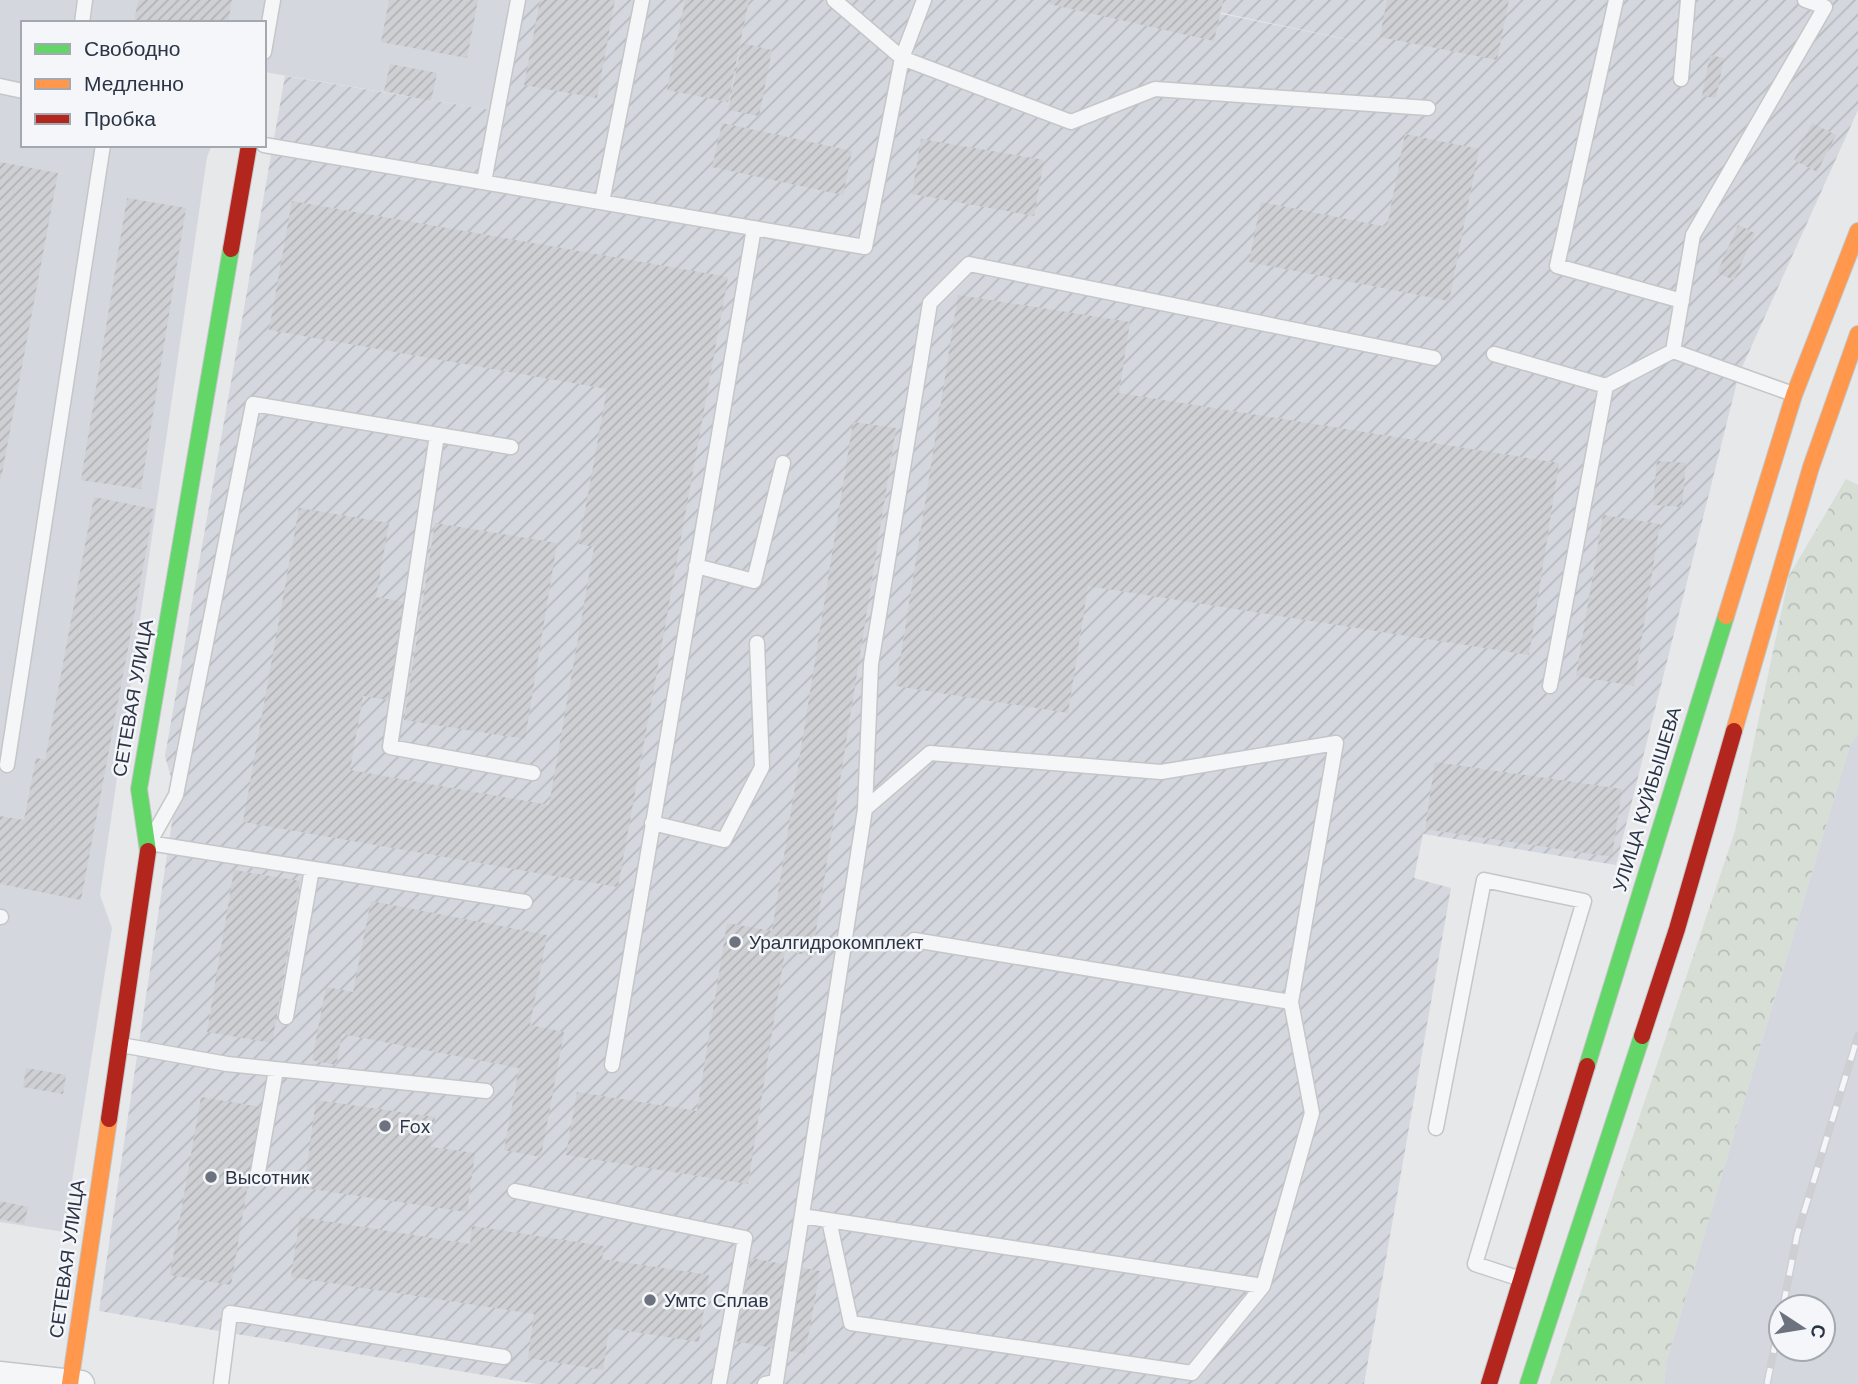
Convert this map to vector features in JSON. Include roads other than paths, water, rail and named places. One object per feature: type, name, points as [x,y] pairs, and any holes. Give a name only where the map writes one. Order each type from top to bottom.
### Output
[{"type":"main road","name":"СЕТЕВАЯ УЛИЦА","points":[[73,1384],[149,843],[139,789],[248,147]]},
{"type":"main road","name":"УЛИЦА КУЙБЫШЕВА","points":[[1528,1384],[1558,1226],[1794,395],[1858,231]]},
{"type":"main road","name":"УЛИЦА КУЙБЫШЕВА","points":[[1489,1384],[1521,1279],[1558,1226],[1677,929],[1811,467],[1858,334]]},
{"type":"street","points":[[0,1375],[73,1384]]},
{"type":"lane","points":[[82,21],[85,0]]},
{"type":"lane","points":[[266,40],[273,0]]},
{"type":"lane","points":[[484,182],[518,0]]},
{"type":"lane","points":[[602,202],[642,0]]},
{"type":"lane","points":[[834,0],[902,58],[1072,122],[1155,89],[1428,108]]},
{"type":"lane","points":[[266,145],[865,247],[902,58],[924,0]]},
{"type":"lane","points":[[1616,0],[1557,266],[1682,301]]},
{"type":"lane","points":[[1681,79],[1688,0]]},
{"type":"lane","points":[[1673,351],[1693,235],[1825,7],[1805,0]]},
{"type":"lane","points":[[0,86],[21,91]]},
{"type":"lane","points":[[7,765],[6,720],[103,147]]},
{"type":"lane","points":[[612,1065],[754,228]]},
{"type":"lane","points":[[765,1384],[776,1382],[865,808],[871,664],[930,303],[969,264],[1434,358]]},
{"type":"lane","points":[[1494,355],[1606,386],[1673,351],[1794,395]]},
{"type":"lane","points":[[1550,686],[1606,386]]},
{"type":"lane","points":[[511,447],[254,404],[176,795],[149,843],[525,902]]},
{"type":"lane","points":[[437,435],[390,747],[533,773]]},
{"type":"lane","points":[[696,566],[754,581],[783,463]]},
{"type":"lane","points":[[652,823],[724,840],[762,767],[757,643]]},
{"type":"lane","points":[[829,1220],[851,1323],[1192,1373],[1263,1286],[1312,1113],[1292,1002],[1336,743],[1161,772],[930,753],[865,808]]},
{"type":"lane","points":[[286,1017],[312,869]]},
{"type":"lane","points":[[1436,1128],[1484,880],[1584,901],[1475,1264],[1521,1279]]},
{"type":"lane","points":[[914,940],[1292,1002]]},
{"type":"lane","points":[[120,1044],[276,1070],[486,1091]]},
{"type":"lane","points":[[258,1172],[276,1070]]},
{"type":"lane","points":[[515,1191],[745,1238],[719,1384]]},
{"type":"lane","points":[[802,1216],[1263,1286]]},
{"type":"lane","points":[[221,1384],[230,1313],[505,1357]]},
{"type":"railway","points":[[1786,1293],[1797,1235],[1858,1036]]},
{"type":"railway","points":[[1767,1384],[1771,1363]]},
{"type":"place","name":"Уралгидрокомплект","points":[[735,942]]},
{"type":"place","name":"Fox","points":[[385,1126]]},
{"type":"place","name":"Высотник","points":[[211,1177]]},
{"type":"place","name":"Умтс Сплав","points":[[650,1300]]}]
